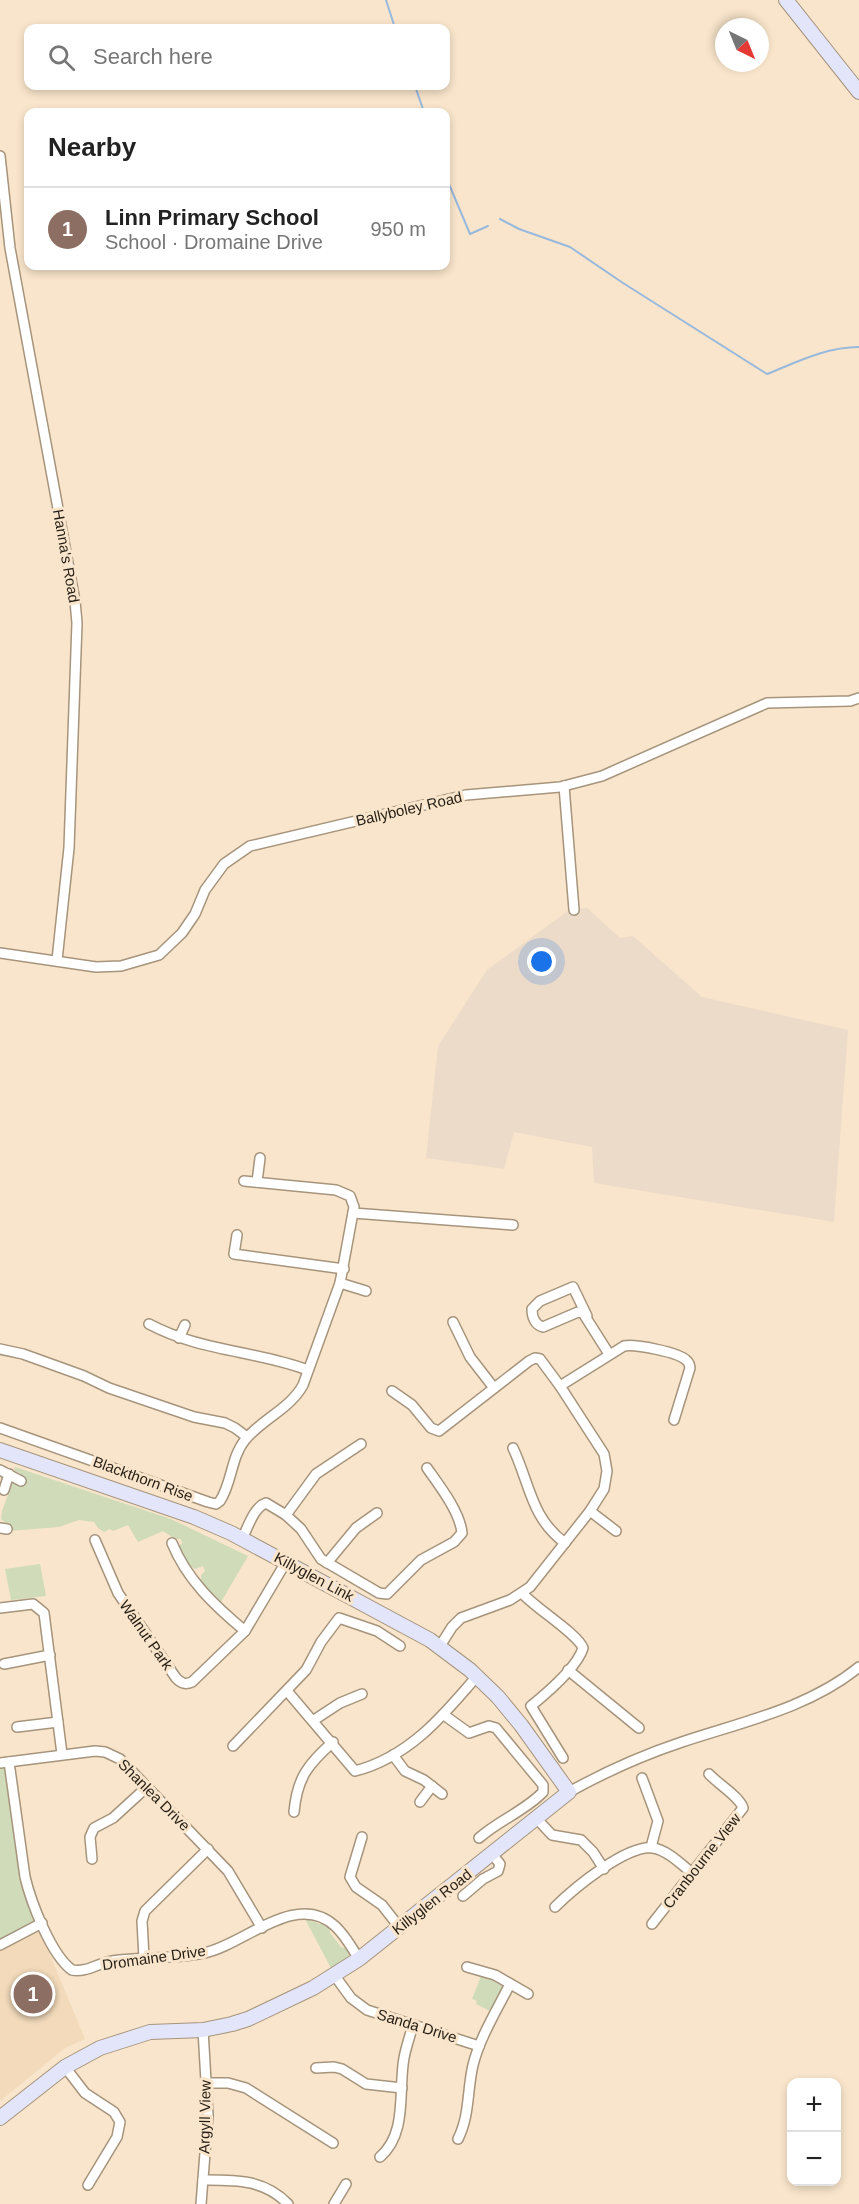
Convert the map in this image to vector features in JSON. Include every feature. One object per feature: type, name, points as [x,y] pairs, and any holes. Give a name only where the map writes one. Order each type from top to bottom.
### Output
[{"type":"street","points":[[786,0],[859,92]]},
{"type":"street","name":"Hanna's Road","points":[[0,156],[10,249],[75,601],[77,623],[69,848],[57,960]]},
{"type":"street","name":"Ballyboley Road","points":[[0,953],[96,967],[122,966],[159,955],[182,933],[195,914],[205,890],[224,864],[250,846],[466,795],[564,786],[602,776],[767,703],[850,701],[859,698]]},
{"type":"street","points":[[564,786],[574,910]]},
{"type":"street","points":[[257,1182],[260,1158]]},
{"type":"street","points":[[244,1181],[336,1190],[350,1196],[354,1208],[352,1213],[513,1225]]},
{"type":"street","name":"Blackthorn Rise","points":[[0,1428],[215,1504],[222,1499],[237,1455],[247,1437],[294,1398],[307,1375],[344,1269],[352,1213]]},
{"type":"street","points":[[237,1235],[234,1254],[344,1269]]},
{"type":"street","points":[[340,1283],[366,1290]]},
{"type":"street","points":[[587,1316],[579,1312],[543,1327],[537,1324],[532,1317],[532,1310],[540,1301],[573,1287],[609,1354]]},
{"type":"street","points":[[453,1322],[470,1357],[494,1388]]},
{"type":"street","points":[[149,1324],[178,1338],[206,1346],[283,1360],[307,1375]]},
{"type":"street","points":[[178,1338],[185,1325]]},
{"type":"street","points":[[560,1386],[609,1354],[633,1344],[687,1360],[690,1369],[674,1420]]},
{"type":"street","points":[[0,1349],[23,1354],[84,1376],[109,1389],[194,1418],[225,1423],[247,1437]]},
{"type":"street","points":[[392,1391],[410,1403],[430,1428],[439,1431],[529,1360],[535,1358],[543,1363],[560,1386],[598,1444],[606,1461],[605,1485],[590,1511],[539,1577],[522,1593],[461,1618],[452,1627],[440,1647]]},
{"type":"street","points":[[286,1515],[313,1477],[361,1444]]},
{"type":"street","points":[[513,1448],[538,1514],[549,1529],[565,1543]]},
{"type":"street","name":"Killyglen Link","points":[[0,1450],[194,1517],[286,1562],[440,1647],[477,1676],[508,1708],[569,1792]]},
{"type":"street","points":[[242,1539],[262,1503],[266,1503],[286,1515],[301,1529],[317,1555],[327,1563],[379,1593],[387,1594],[421,1560],[457,1540],[462,1533],[445,1494],[427,1468]]},
{"type":"street","points":[[4,1490],[4,1472],[21,1481]]},
{"type":"street","points":[[590,1511],[616,1531]]},
{"type":"street","points":[[327,1563],[356,1528],[377,1513]]},
{"type":"street","name":"Walnut Park","points":[[95,1540],[118,1593],[181,1683],[187,1684],[192,1682],[245,1631],[286,1562]]},
{"type":"street","points":[[172,1543],[197,1586],[214,1605],[245,1631]]},
{"type":"street","points":[[522,1593],[532,1605],[581,1643],[582,1652],[568,1670],[548,1692],[531,1706],[563,1758]]},
{"type":"street","points":[[0,1608],[31,1604],[40,1608],[44,1614],[62,1754]]},
{"type":"street","points":[[233,1746],[306,1670],[321,1642],[339,1618],[371,1628],[400,1646]]},
{"type":"street","points":[[4,1664],[50,1655]]},
{"type":"street","name":"Killyglen Road","points":[[0,2118],[65,2067],[100,2048],[133,2036],[167,2030],[202,2030],[248,2019],[288,2001],[335,1976],[359,1959],[569,1792],[640,1757],[792,1706],[859,1667]]},
{"type":"street","points":[[568,1670],[639,1728]]},
{"type":"street","points":[[287,1691],[356,1771],[393,1755],[420,1738],[444,1715],[477,1676]]},
{"type":"street","points":[[314,1720],[340,1702],[362,1694]]},
{"type":"street","points":[[444,1715],[469,1733],[489,1726],[496,1728],[543,1785],[543,1792],[536,1799],[491,1827],[479,1838]]},
{"type":"street","points":[[17,1727],[58,1722]]},
{"type":"street","points":[[294,1812],[298,1787],[304,1773],[314,1759],[333,1742]]},
{"type":"street","name":"Shanlea Drive","points":[[4,1762],[95,1751],[110,1753],[123,1761],[208,1849],[235,1881],[262,1928]]},
{"type":"street","points":[[393,1755],[407,1773],[422,1779],[442,1794]]},
{"type":"street","name":"Dromaine Drive","points":[[4,1762],[30,1895],[61,1959],[72,1970],[84,1971],[112,1961],[205,1953],[225,1947],[283,1917],[298,1913],[319,1916],[337,1927],[359,1959]]},
{"type":"street","name":"Cranbourne View","points":[[652,1924],[743,1808],[741,1802],[709,1774]]},
{"type":"street","points":[[642,1778],[658,1821],[651,1847]]},
{"type":"street","points":[[92,1859],[90,1837],[94,1828],[113,1818],[148,1785]]},
{"type":"street","points":[[420,1802],[432,1786]]},
{"type":"street","points":[[537,1819],[552,1835],[581,1840],[593,1852],[604,1869]]},
{"type":"street","points":[[362,1837],[350,1877],[356,1887],[382,1905],[400,1928]]},
{"type":"street","points":[[555,1907],[567,1895],[632,1851],[651,1847],[667,1854],[692,1873]]},
{"type":"street","points":[[144,1958],[142,1921],[145,1911],[208,1849]]},
{"type":"street","points":[[463,1896],[483,1879],[498,1871],[500,1864],[492,1854]]},
{"type":"street","points":[[0,1946],[42,1923]]},
{"type":"street","points":[[467,1967],[495,1976],[528,1994]]},
{"type":"street","name":"Sanda Drive","points":[[335,1976],[358,2005],[375,2013],[479,2046]]},
{"type":"street","points":[[459,2139],[465,2124],[471,2072],[479,2046],[510,1984]]},
{"type":"street","points":[[380,2157],[390,2146],[398,2127],[404,2059],[413,2025]]},
{"type":"street","name":"Argyll View","points":[[201,2204],[208,2115],[202,2030]]},
{"type":"street","points":[[65,2067],[85,2093],[114,2112],[120,2122],[117,2136],[88,2186]]},
{"type":"street","points":[[316,2067],[342,2069],[366,2084],[402,2088]]},
{"type":"street","points":[[207,2083],[228,2083],[246,2088],[333,2143]]},
{"type":"street","points":[[203,2180],[240,2181],[255,2184],[272,2191],[288,2204]]},
{"type":"street","points":[[334,2204],[346,2184]]},
{"type":"shaded area","points":[[587,908],[620,938],[633,936],[702,997],[848,1030],[834,1222],[594,1183],[592,1147],[514,1132],[504,1169],[426,1158],[438,1046],[487,970],[569,910]]},
{"type":"shaded area","points":[[40,1931],[85,2039],[65,2048],[0,2101],[0,1950],[31,1933]]},
{"type":"green space","points":[[15,1467],[171,1519],[248,1556],[221,1602],[201,1582],[201,1575],[205,1571],[203,1566],[195,1569],[188,1565],[178,1546],[182,1544],[181,1539],[175,1539],[163,1531],[138,1542],[128,1525],[104,1532],[94,1522],[79,1520],[59,1527],[9,1531],[10,1526],[1,1519],[2,1511],[12,1484],[18,1484],[23,1480],[20,1473],[14,1471]]},
{"type":"green space","points":[[40,1564],[46,1596],[11,1600],[5,1569]]},
{"type":"green space","points":[[8,1767],[37,1922],[0,1942],[0,1768]]},
{"type":"green space","points":[[305,1919],[330,1927],[330,1933],[341,1947],[348,1949],[349,1956],[331,1968]]},
{"type":"green space","points":[[481,1976],[496,1979],[495,1981],[503,1987],[492,2012],[476,2004],[477,2001],[472,1999]]},
{"type":"waterway","points":[[386,0],[394,24]]},
{"type":"waterway","points":[[416,90],[423,108]]},
{"type":"waterway","points":[[450,186],[470,234],[488,226]]},
{"type":"waterway","points":[[500,219],[519,229],[570,247],[767,374],[823,352],[859,347]]},
{"type":"place","name":"Linn Primary School","points":[[33,1994]]}]
